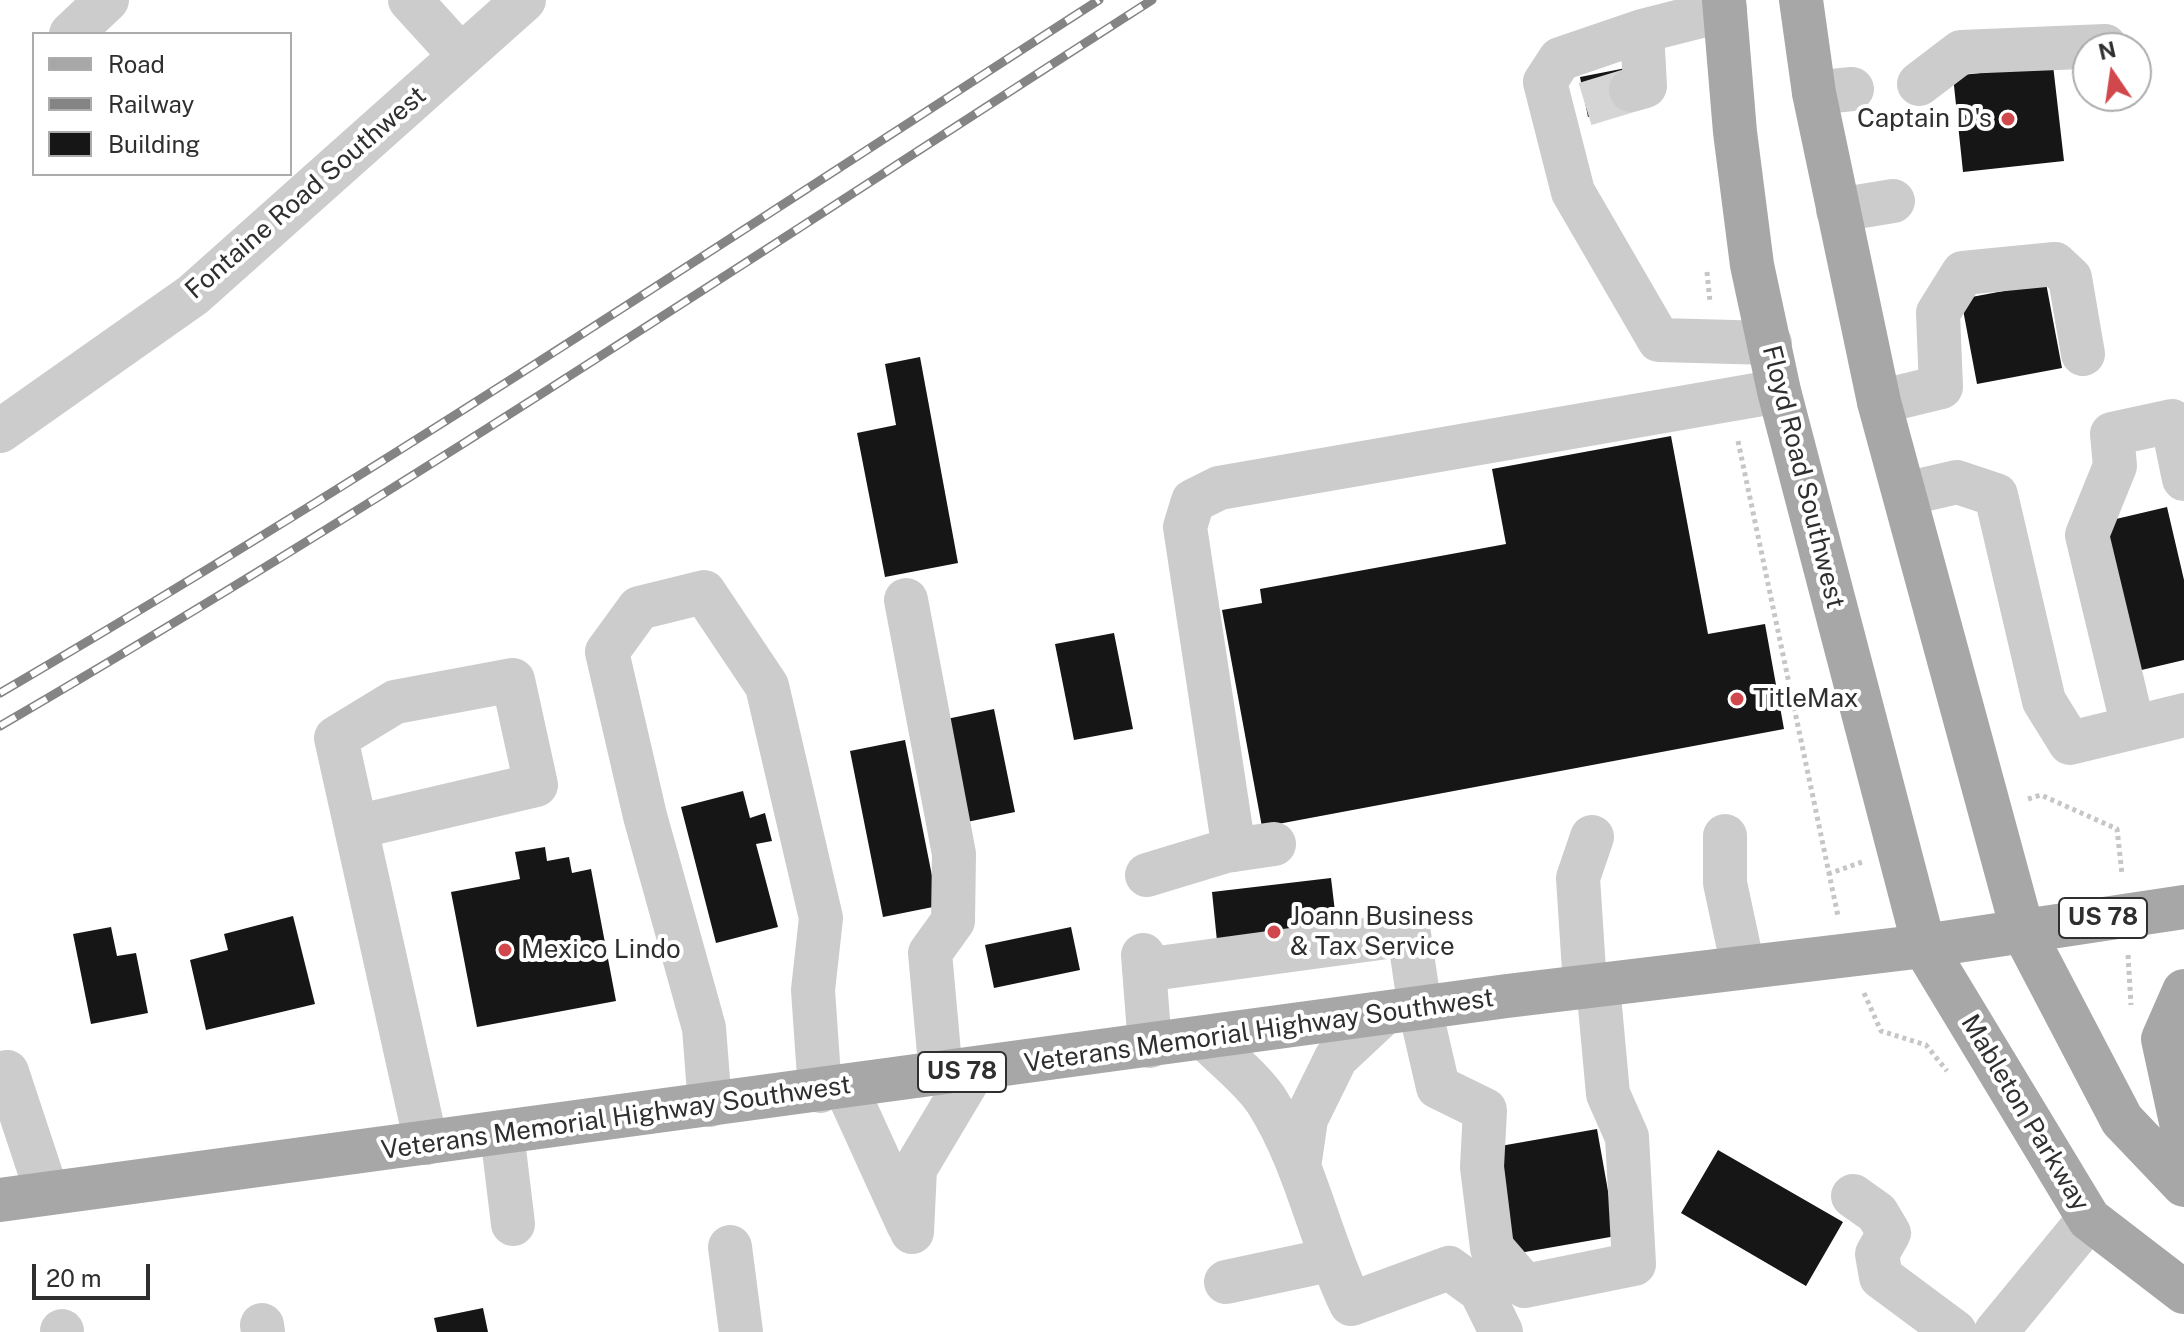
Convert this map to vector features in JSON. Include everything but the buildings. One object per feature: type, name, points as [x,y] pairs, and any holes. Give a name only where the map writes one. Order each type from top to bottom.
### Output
[{"type":"main road","points":[[1801,0],[1833,91],[1838,210],[1879,402],[1905,494],[1922,572],[2022,929],[2122,1120],[2184,1185]]},
{"type":"main road","name":"Floyd Road Southwest","points":[[1725,5],[1752,265],[1779,391],[1924,946]]},
{"type":"main road","name":"Veterans Memorial Highway Southwest","points":[[0,1200],[1591,986],[1924,946],[2184,907]]},
{"type":"main road","name":"Mableton Parkway","points":[[1924,946],[2089,1219],[2184,1292]]},
{"type":"main road","points":[[2184,991],[2163,1039],[2184,1136]]},
{"type":"street","points":[[73,32],[107,0]]},
{"type":"street","points":[[410,0],[461,56]]},
{"type":"street","name":"Fontaine Road Southwest","points":[[0,431],[193,295],[524,0]]},
{"type":"street","points":[[1725,5],[1560,59],[1545,82],[1569,108],[1573,192],[1659,340],[1770,343]]},
{"type":"street","points":[[1631,90],[1645,86],[1642,31]]},
{"type":"street","points":[[1919,84],[1961,52],[2072,47]]},
{"type":"street","points":[[1838,210],[1893,201]]},
{"type":"street","points":[[1879,402],[1941,387],[1938,313],[1963,273],[2055,264],[2070,278],[2083,354]]},
{"type":"street","points":[[1147,875],[1254,847],[1185,527],[1193,501],[1219,488],[1779,391]]},
{"type":"street","points":[[2133,727],[2087,535],[2115,466],[2112,434],[2172,421],[2184,479]]},
{"type":"street","points":[[1905,494],[1957,482],[1996,495],[2044,701],[2070,743],[2184,715]]},
{"type":"street","points":[[710,1105],[704,1028],[669,909],[607,652],[639,608],[704,592],[767,686],[821,918],[813,990],[833,1089],[912,1232],[915,1169],[958,1072],[930,953],[953,921],[954,854],[906,600]]},
{"type":"street","points":[[356,827],[536,785],[513,680],[395,702],[336,738],[426,1143]]},
{"type":"street","points":[[1725,836],[1725,883],[1743,967]]},
{"type":"street","points":[[1150,1046],[1144,962],[1409,934],[1401,1012],[1438,1087],[1485,1110],[1482,1167],[1492,1248],[1525,1286],[1634,1264],[1627,1137],[1608,1094],[1578,878],[1592,837]]},
{"type":"street","points":[[1299,1167],[1306,1119],[1336,1058],[1401,1012]]},
{"type":"street","points":[[1206,1039],[1265,1099],[1299,1167],[1329,1260],[1351,1304],[1449,1268],[1481,1291],[1501,1332]]},
{"type":"street","points":[[2,1063],[47,1193]]},
{"type":"street","points":[[502,1133],[513,1224]]},
{"type":"street","points":[[1853,1196],[1877,1213],[1889,1233],[1877,1254],[1881,1277],[1955,1332]]},
{"type":"street","points":[[1996,1332],[2089,1219]]},
{"type":"street","points":[[730,1247],[741,1332]]},
{"type":"street","points":[[1226,1282],[1329,1260]]},
{"type":"path","points":[[1846,955],[1881,1031],[1926,1045],[1952,1077]]},
{"type":"tunnel","points":[[1585,104],[1631,90]]},
{"type":"railway","points":[[0,693],[416,440],[1099,0]]},
{"type":"railway","points":[[0,726],[436,461],[1152,0]]},
{"type":"place","name":"Captain D's","points":[[2008,119]]},
{"type":"place","name":"TitleMax","points":[[1737,699]]},
{"type":"place","name":"Joann Business & Tax Service","points":[[1274,932]]},
{"type":"place","name":"Mexico Lindo","points":[[505,950]]}]
